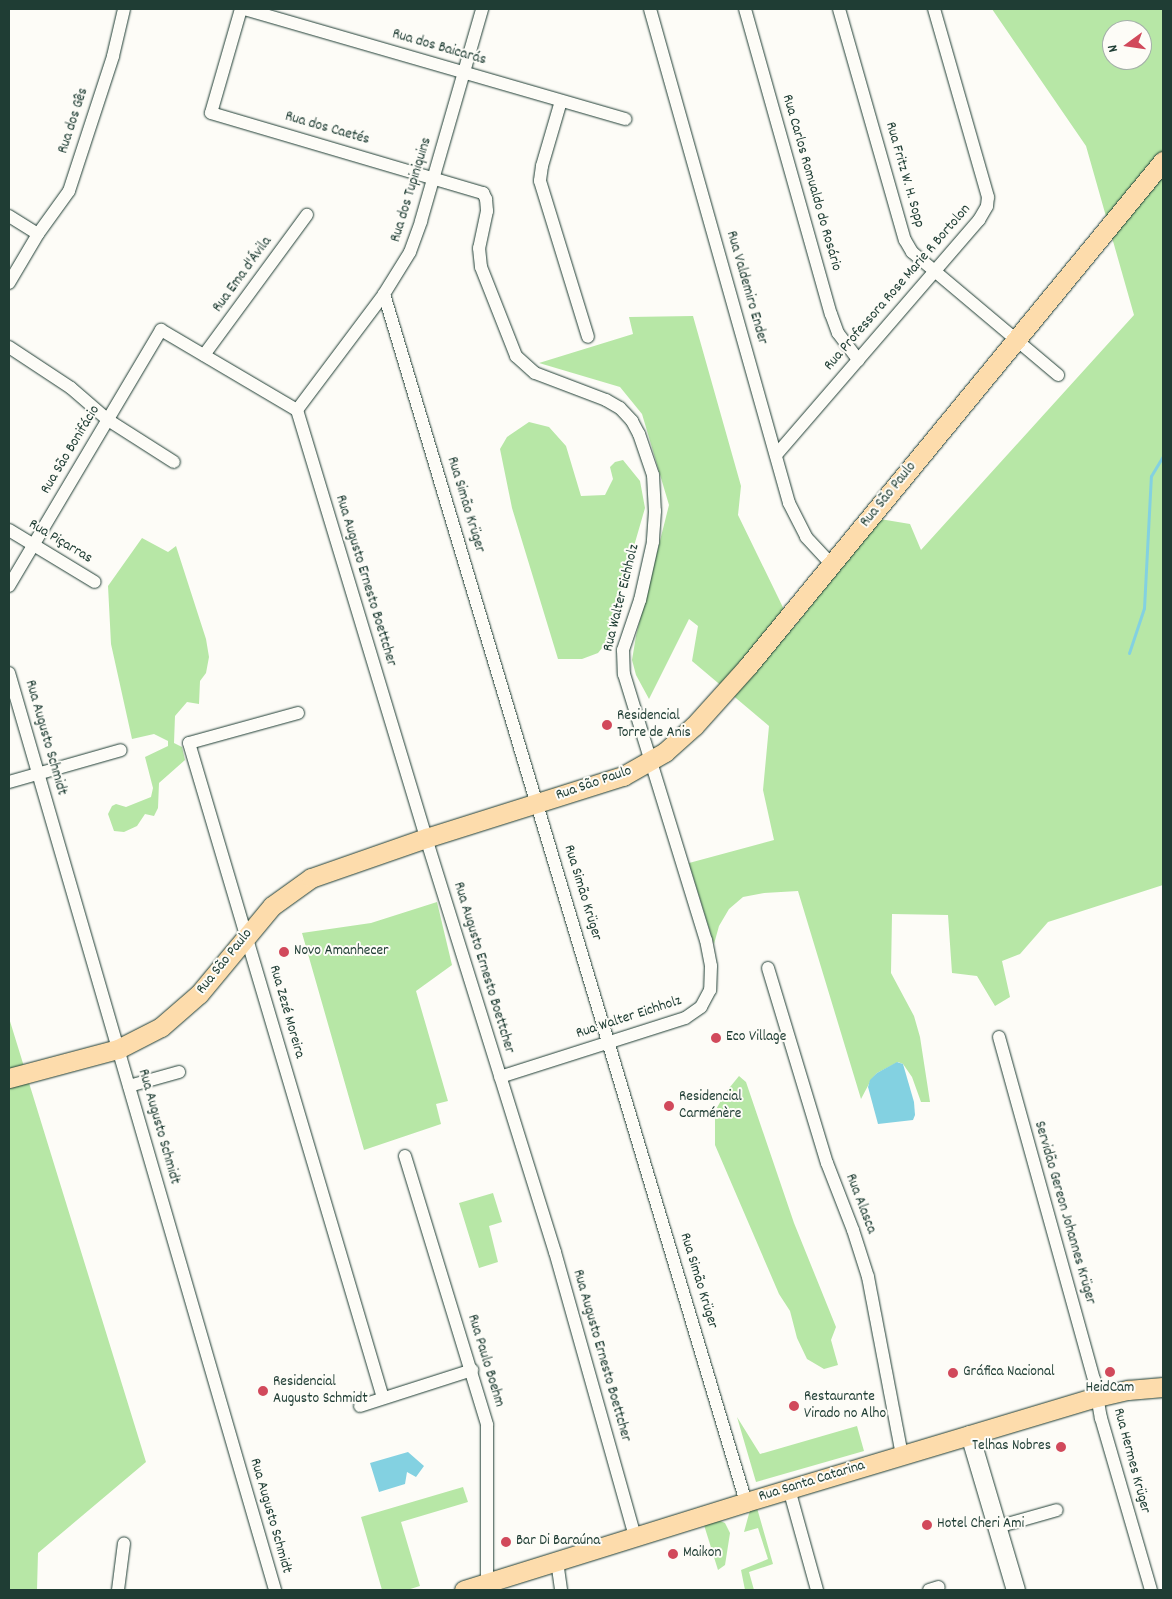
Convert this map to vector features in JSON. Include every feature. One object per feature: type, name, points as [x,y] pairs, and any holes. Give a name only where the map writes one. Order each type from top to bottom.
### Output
[{"type":"main road","name":"Rua São Paulo","points":[[9,1078],[118,1048],[161,1027],[188,1006],[272,906],[305,881],[332,869],[623,776],[650,762],[680,739],[722,697],[1163,161]]},
{"type":"main road","name":"Rua Santa Catarina","points":[[464,1590],[746,1502],[1097,1397],[1128,1390],[1163,1387]]},
{"type":"main road","points":[[970,1435],[1016,1590]]},
{"type":"street","name":"Rua dos Gês","points":[[9,283],[38,234],[63,201],[73,180],[86,132],[113,56],[124,9]]},
{"type":"street","name":"Rua dos Baicarás","points":[[242,9],[625,120]]},
{"type":"street","name":"Rua dos Caetés","points":[[242,9],[211,113],[434,177]]},
{"type":"street","name":"Rua dos Tupiniquins","points":[[297,410],[384,294],[410,252],[434,177],[482,9]]},
{"type":"street","name":"Rua Valdemiro Ender","points":[[649,9],[776,455],[797,522],[806,538],[831,564]]},
{"type":"street","name":"Rua Carlos Romualdo do Rosário","points":[[745,9],[831,314],[838,333],[858,360]]},
{"type":"street","name":"Rua Fritz W. H. Sopp","points":[[839,9],[905,240],[912,252],[1058,375]]},
{"type":"street","name":"Rua Professora Rose Marie R Bortolon","points":[[776,455],[984,213],[988,197],[934,9]]},
{"type":"street","points":[[561,101],[542,166],[540,182],[588,337]]},
{"type":"street","name":"Rua Walter Eichholz","points":[[434,177],[483,193],[486,199],[487,211],[479,248],[481,266],[516,356],[535,373],[606,400],[620,408],[636,427],[647,452],[654,493],[653,542],[640,600],[623,650],[623,662],[626,682],[706,940],[711,966],[710,990],[702,1007],[690,1016],[500,1077]]},
{"type":"street","name":"Rua Ema d'Ávila","points":[[204,355],[307,215]]},
{"type":"street","points":[[9,216],[38,234]]},
{"type":"street","name":"Rua Simão Krüger","points":[[384,294],[610,1041],[746,1502]]},
{"type":"street","name":"Rua São Bonifácio","points":[[9,586],[161,330],[204,355]]},
{"type":"street","points":[[9,347],[71,388],[108,420],[174,462]]},
{"type":"street","points":[[204,355],[297,410]]},
{"type":"street","name":"Rua Augusto Ernesto Boettcher","points":[[297,410],[426,838],[555,1252],[635,1536]]},
{"type":"street","name":"Rua Piçarras","points":[[9,530],[95,582]]},
{"type":"street","name":"Rua Augusto Schmidt","points":[[9,673],[274,1590]]},
{"type":"street","name":"Rua Zezé Moreira","points":[[298,713],[189,743],[383,1398]]},
{"type":"street","points":[[9,782],[121,750]]},
{"type":"street","name":"Rua Alasca","points":[[768,968],[827,1163],[854,1230],[868,1277],[902,1455]]},
{"type":"street","name":"Servidão Gereon Johannes Krüger","points":[[999,1038],[1097,1397]]},
{"type":"street","points":[[129,1086],[179,1072]]},
{"type":"street","name":"Rua Paulo Boehm","points":[[405,1156],[484,1411],[488,1437],[486,1583]]},
{"type":"street","points":[[360,1406],[472,1370]]},
{"type":"street","name":"Rua Hermes Krüger","points":[[1097,1397],[1101,1418],[1151,1590]]},
{"type":"street","points":[[789,1489],[818,1590]]},
{"type":"street","points":[[997,1526],[1057,1510]]},
{"type":"street","points":[[118,1590],[124,1543]]},
{"type":"street","points":[[557,1561],[561,1590]]},
{"type":"green space","points":[[992,9],[1163,9],[1163,885],[1048,922],[1020,954],[1002,961],[1010,997],[995,1006],[977,976],[952,973],[948,915],[892,914],[891,973],[914,1016],[920,1037],[930,1102],[921,1102],[912,1077],[903,1064],[898,1062],[877,1073],[861,1099],[798,891],[764,893],[743,897],[729,909],[719,926],[714,944],[689,863],[774,840],[763,790],[769,726],[692,661],[698,626],[689,619],[649,699],[636,675],[632,660],[636,636],[669,505],[642,414],[620,387],[539,363],[633,334],[629,317],[693,316],[741,486],[738,515],[793,628],[880,519],[910,524],[921,550],[1134,315],[1086,146]]},
{"type":"green space","points":[[529,422],[549,427],[566,446],[581,496],[605,495],[613,479],[610,467],[615,462],[623,460],[640,481],[645,508],[606,643],[598,653],[582,659],[558,659],[512,508],[500,449],[507,437]]},
{"type":"green space","points":[[142,538],[168,552],[176,546],[206,639],[209,657],[206,673],[200,681],[199,704],[187,702],[175,716],[174,743],[182,747],[185,760],[159,783],[158,808],[154,816],[145,814],[137,826],[124,832],[114,831],[108,814],[112,806],[116,804],[126,807],[151,797],[153,788],[145,757],[168,746],[168,741],[154,734],[132,739],[111,644],[108,586]]},
{"type":"green space","points":[[437,902],[452,965],[416,991],[448,1101],[436,1104],[441,1124],[364,1150],[302,933],[371,923]]},
{"type":"green space","points":[[9,1018],[146,1462],[38,1553],[37,1590],[9,1590]]},
{"type":"green space","points":[[739,1076],[746,1082],[794,1223],[836,1327],[831,1340],[838,1365],[824,1369],[807,1359],[797,1338],[790,1311],[779,1294],[715,1145],[715,1111],[726,1092]]},
{"type":"green space","points":[[493,1193],[502,1222],[489,1226],[498,1262],[479,1268],[459,1203]]},
{"type":"green space","points":[[737,1417],[760,1454],[857,1426],[864,1451],[756,1482]]},
{"type":"green space","points":[[463,1487],[468,1502],[401,1522],[420,1586],[407,1590],[382,1590],[361,1517]]},
{"type":"green space","points":[[757,1508],[773,1564],[749,1572],[754,1590],[745,1590],[741,1570],[768,1559],[758,1528],[744,1532],[750,1510]]},
{"type":"green space","points":[[718,1520],[725,1523],[730,1533],[725,1565],[718,1570],[704,1525]]},
{"type":"water","points":[[897,1062],[903,1064],[914,1102],[915,1115],[913,1120],[878,1124],[868,1087],[870,1080],[877,1073]]},
{"type":"water","points":[[408,1452],[424,1466],[416,1477],[407,1472],[405,1484],[379,1492],[370,1463]]},
{"type":"waterway","points":[[1129,653],[1144,608],[1151,476],[1163,456]]},
{"type":"place","name":"Residencial Torre de Anis","points":[[607,725]]},
{"type":"place","name":"Novo Amanhecer","points":[[284,952]]},
{"type":"place","name":"Eco Village","points":[[716,1038]]},
{"type":"place","name":"Residencial Carménère","points":[[669,1106]]},
{"type":"place","name":"HeidCam","points":[[1110,1372]]},
{"type":"place","name":"Gráfica Nacional","points":[[953,1373]]},
{"type":"place","name":"Residencial Augusto Schmidt","points":[[263,1391]]},
{"type":"place","name":"Restaurante Virado no Alho","points":[[794,1406]]},
{"type":"place","name":"Telhas Nobres","points":[[1061,1447]]},
{"type":"place","name":"Hotel Cheri Ami","points":[[927,1525]]},
{"type":"place","name":"Bar Di Baraúna","points":[[506,1542]]},
{"type":"place","name":"Maikon","points":[[673,1554]]}]
